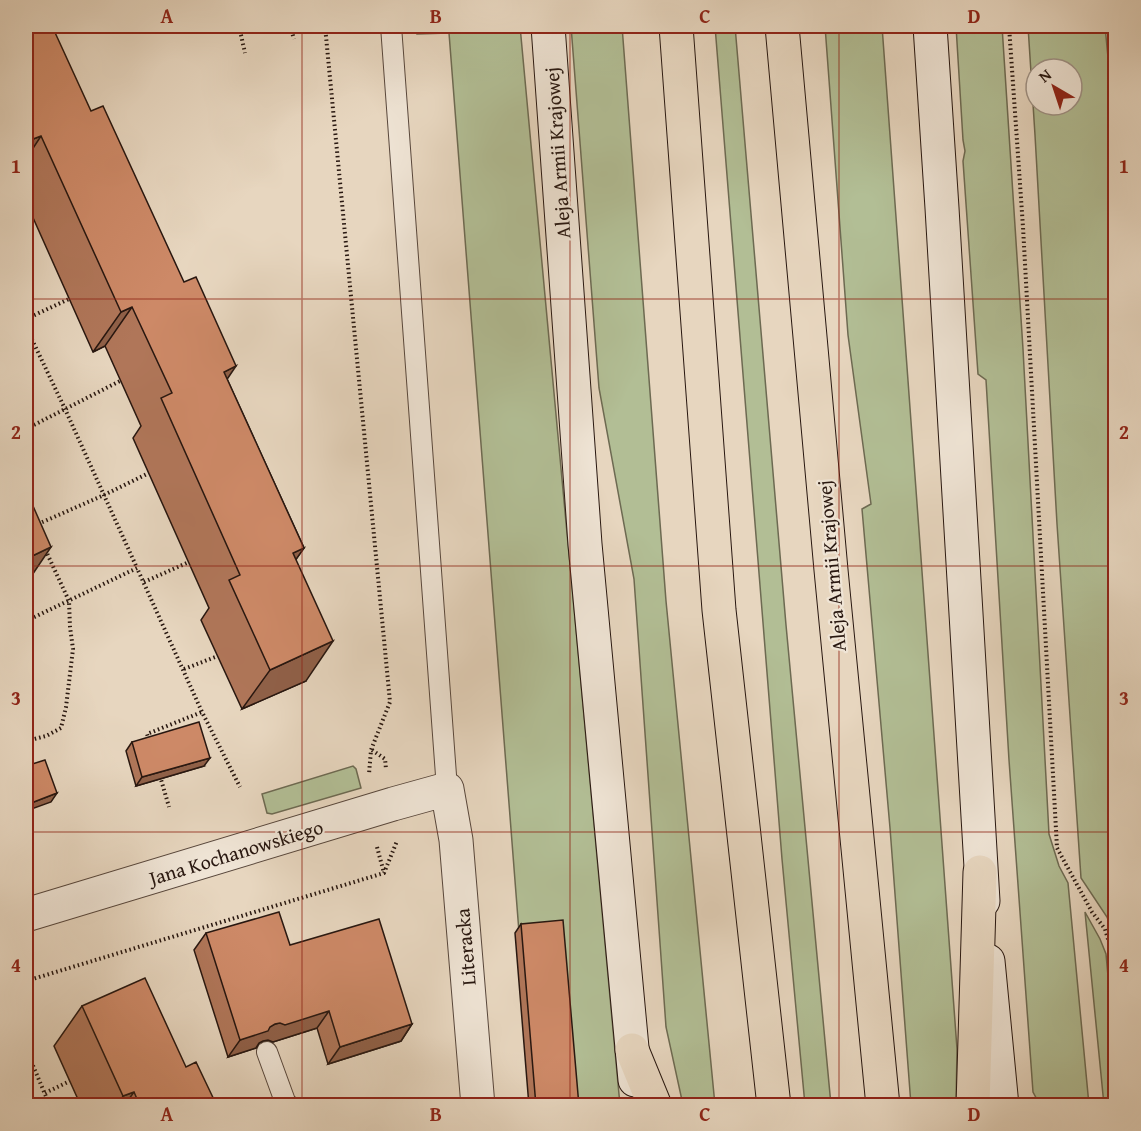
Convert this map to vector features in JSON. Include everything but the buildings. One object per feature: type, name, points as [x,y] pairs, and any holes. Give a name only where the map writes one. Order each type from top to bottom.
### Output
[{"type":"highway","points":[[676,26],[719,610],[774,1106]]},
{"type":"highway","name":"Aleja Armii Krajowej","points":[[782,26],[831,570],[883,1106]]},
{"type":"highway","points":[[973,1106],[980,872]]},
{"type":"highway","points":[[632,1050],[655,1106]]},
{"type":"main road","name":"Aleja Armii Krajowej","points":[[548,26],[585,544],[638,1106]]},
{"type":"main road","points":[[930,26],[980,872],[1002,1106]]},
{"type":"main road","name":"Jana Kochanowskiego","points":[[26,915],[447,789]]},
{"type":"main road","name":"Literacka","points":[[447,789],[456,840],[478,1106]]},
{"type":"lane","points":[[390,26],[447,789]]},
{"type":"lane","points":[[267,1052],[286,1104],[290,1106]]},
{"type":"path","points":[[26,34],[44,26]]},
{"type":"path","points":[[176,26],[190,30],[206,26]]},
{"type":"path","points":[[239,26],[244,52]]},
{"type":"path","points":[[290,26],[294,39]]},
{"type":"path","points":[[26,981],[384,873],[398,841],[385,759],[371,750],[390,702],[325,26]]},
{"type":"path","points":[[1009,26],[1023,227],[1057,848],[1092,912],[1105,929],[1116,979]]},
{"type":"path","points":[[26,319],[69,299]]},
{"type":"path","points":[[26,327],[202,712],[240,787]]},
{"type":"path","points":[[26,429],[120,381]]},
{"type":"path","points":[[34,525],[149,473]]},
{"type":"path","points":[[26,741],[46,736],[61,728],[73,649],[69,627],[69,601],[44,547]]},
{"type":"path","points":[[144,582],[189,562]]},
{"type":"path","points":[[26,621],[136,568]]},
{"type":"path","points":[[184,669],[218,656]]},
{"type":"path","points":[[150,744],[147,734],[202,712]]},
{"type":"path","points":[[159,776],[169,807]]},
{"type":"path","points":[[26,1049],[50,1106]]},
{"type":"path","points":[[45,1093],[70,1081]]},
{"type":"green space","points":[[417,26],[520,26],[620,1105],[572,1105],[519,932],[449,33],[417,34]]},
{"type":"green space","points":[[571,26],[622,26],[666,601],[715,1105],[683,1105],[666,1027],[634,579],[599,388]]},
{"type":"green space","points":[[715,26],[735,26],[786,625],[831,1105],[805,1105],[782,859]]},
{"type":"green space","points":[[825,26],[882,26],[957,1049],[956,1105],[911,1105],[862,509],[871,504],[848,335]]},
{"type":"green space","points":[[956,26],[1002,26],[1023,349],[1049,834],[1059,866],[1068,883],[1089,1105],[1040,1105],[1033,1092],[1009,760],[986,380],[978,374]]},
{"type":"green space","points":[[1028,26],[1105,26],[1115,131],[1115,948],[1107,917],[1081,878],[1057,524],[1034,117],[1084,117],[1084,57],[1030,57]]},
{"type":"green space","points":[[353,766],[361,788],[272,814],[267,813],[262,794]]},
{"type":"green space","points":[[1085,912],[1106,954],[1115,1053],[1115,1105],[1104,1105]]}]
